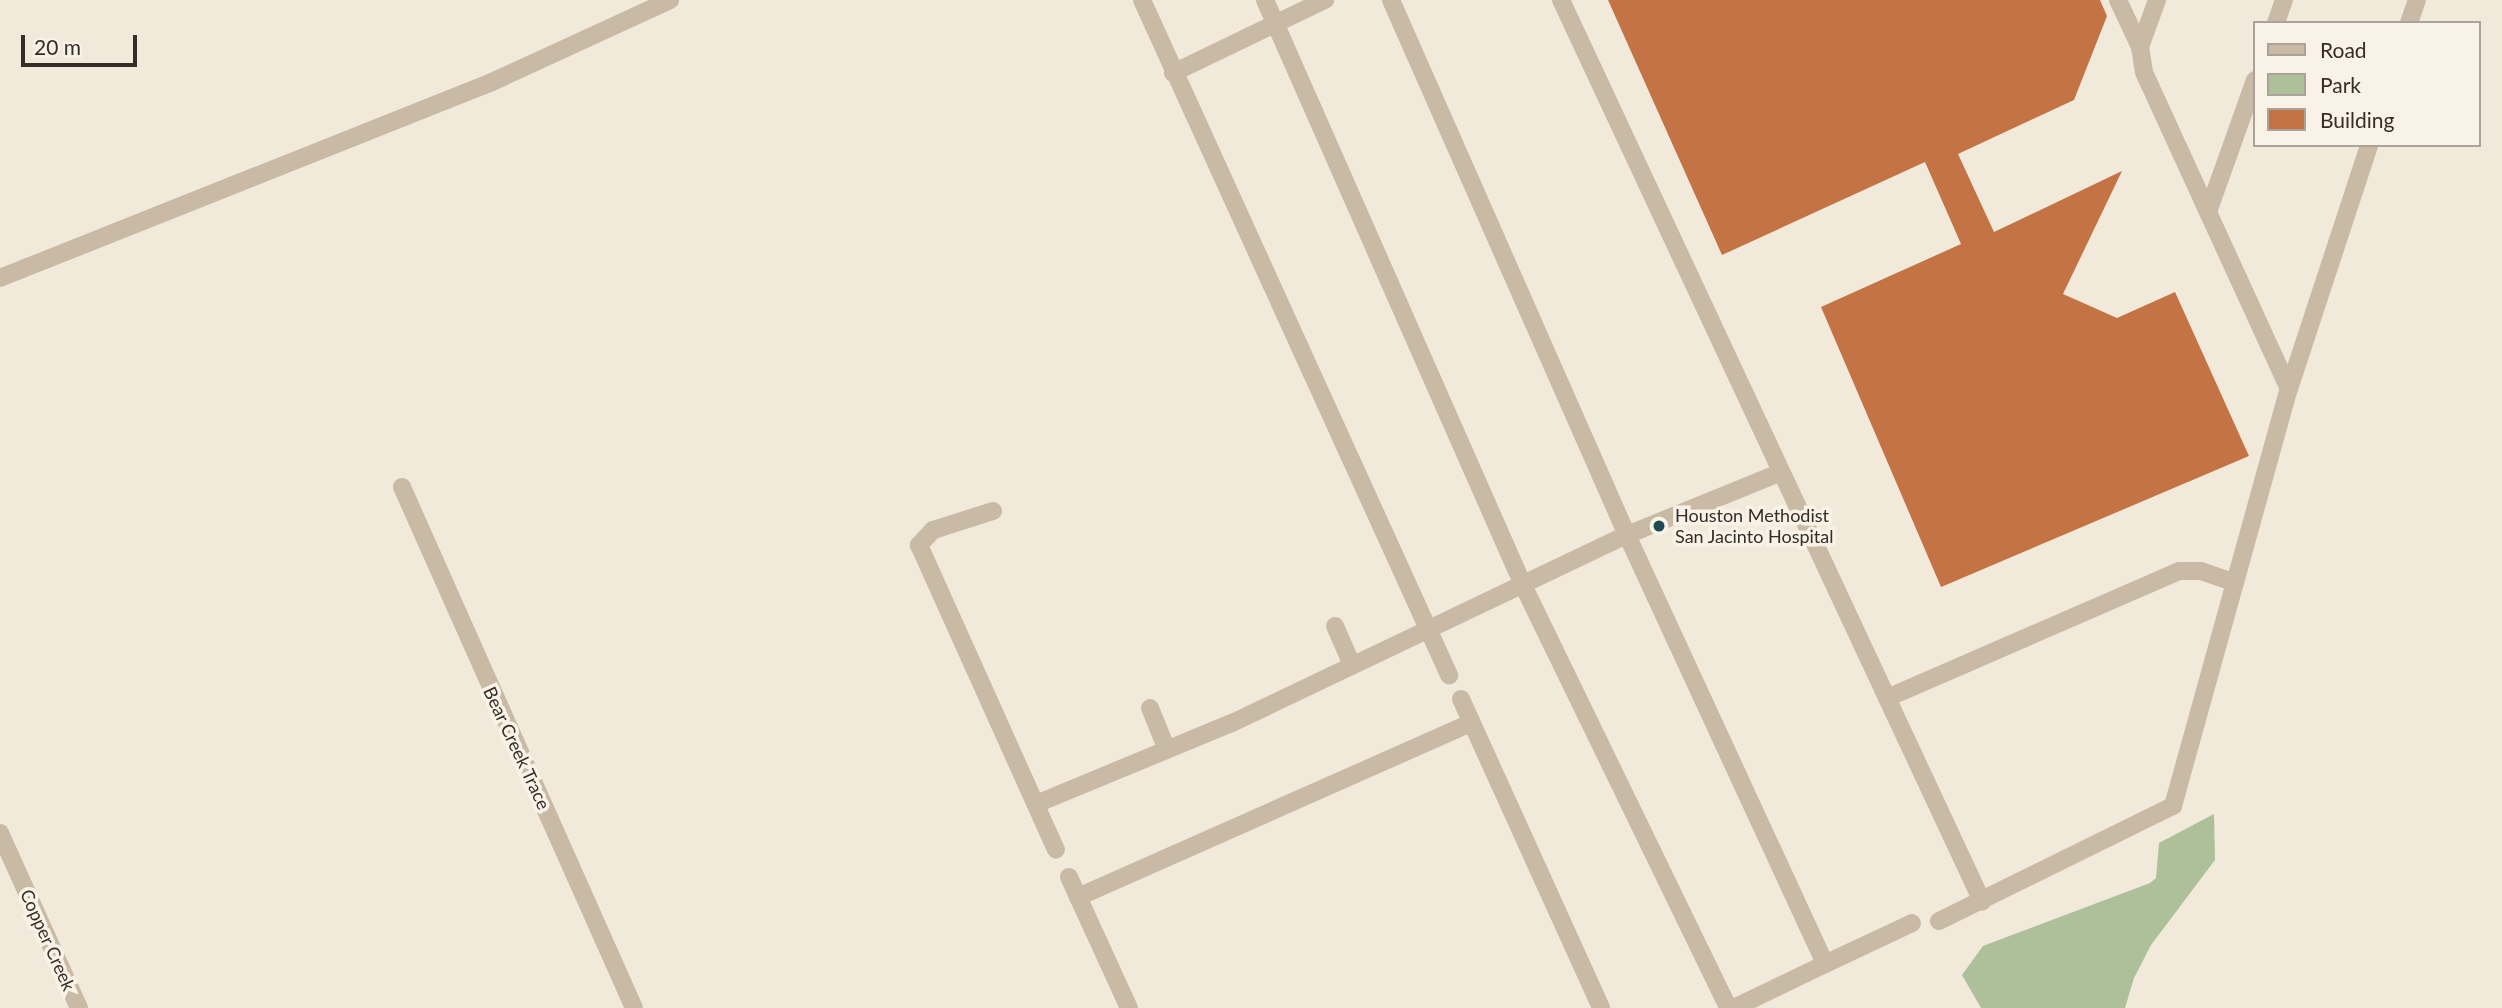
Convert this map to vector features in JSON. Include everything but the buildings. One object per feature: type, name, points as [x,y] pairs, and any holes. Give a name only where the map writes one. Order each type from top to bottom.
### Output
[{"type":"street","points":[[0,278],[492,82],[670,0]]},
{"type":"street","points":[[1142,0],[1449,675]]},
{"type":"street","points":[[1265,0],[1523,585],[1728,1008]]},
{"type":"street","points":[[1173,73],[1325,0]]},
{"type":"street","points":[[1391,0],[1627,535],[1825,964]]},
{"type":"street","points":[[1561,0],[1982,901]]},
{"type":"street","points":[[2118,0],[2140,47],[2144,72],[2289,389]]},
{"type":"street","points":[[2140,47],[2157,0]]},
{"type":"street","points":[[2277,21],[2284,0]]},
{"type":"street","points":[[2410,21],[2417,0]]},
{"type":"street","points":[[2208,212],[2254,83]]},
{"type":"street","points":[[1939,921],[2173,806],[2289,389],[2368,147]]},
{"type":"street","points":[[1035,804],[1167,750],[1627,535],[1782,472]]},
{"type":"street","name":"Bear Creek Trace","points":[[402,487],[634,1008]]},
{"type":"street","points":[[993,511],[933,530],[919,545],[1056,850]]},
{"type":"street","points":[[1887,698],[2179,571],[2201,571],[2235,583]]},
{"type":"street","points":[[1335,626],[1352,665]]},
{"type":"street","points":[[1461,699],[1601,1008]]},
{"type":"street","points":[[1150,708],[1167,750]]},
{"type":"street","points":[[1078,897],[1471,723]]},
{"type":"street","name":"Copper Creek","points":[[0,833],[79,1008]]},
{"type":"street","points":[[1069,877],[1129,1008]]},
{"type":"street","points":[[1734,1008],[1912,923]]},
{"type":"green space","points":[[2214,814],[2215,860],[2151,945],[2134,978],[2125,1008],[1981,1008],[1962,975],[1983,946],[2150,883],[2156,878],[2159,843]]},
{"type":"place","name":"Houston Methodist San Jacinto Hospital","points":[[1659,526]]}]
